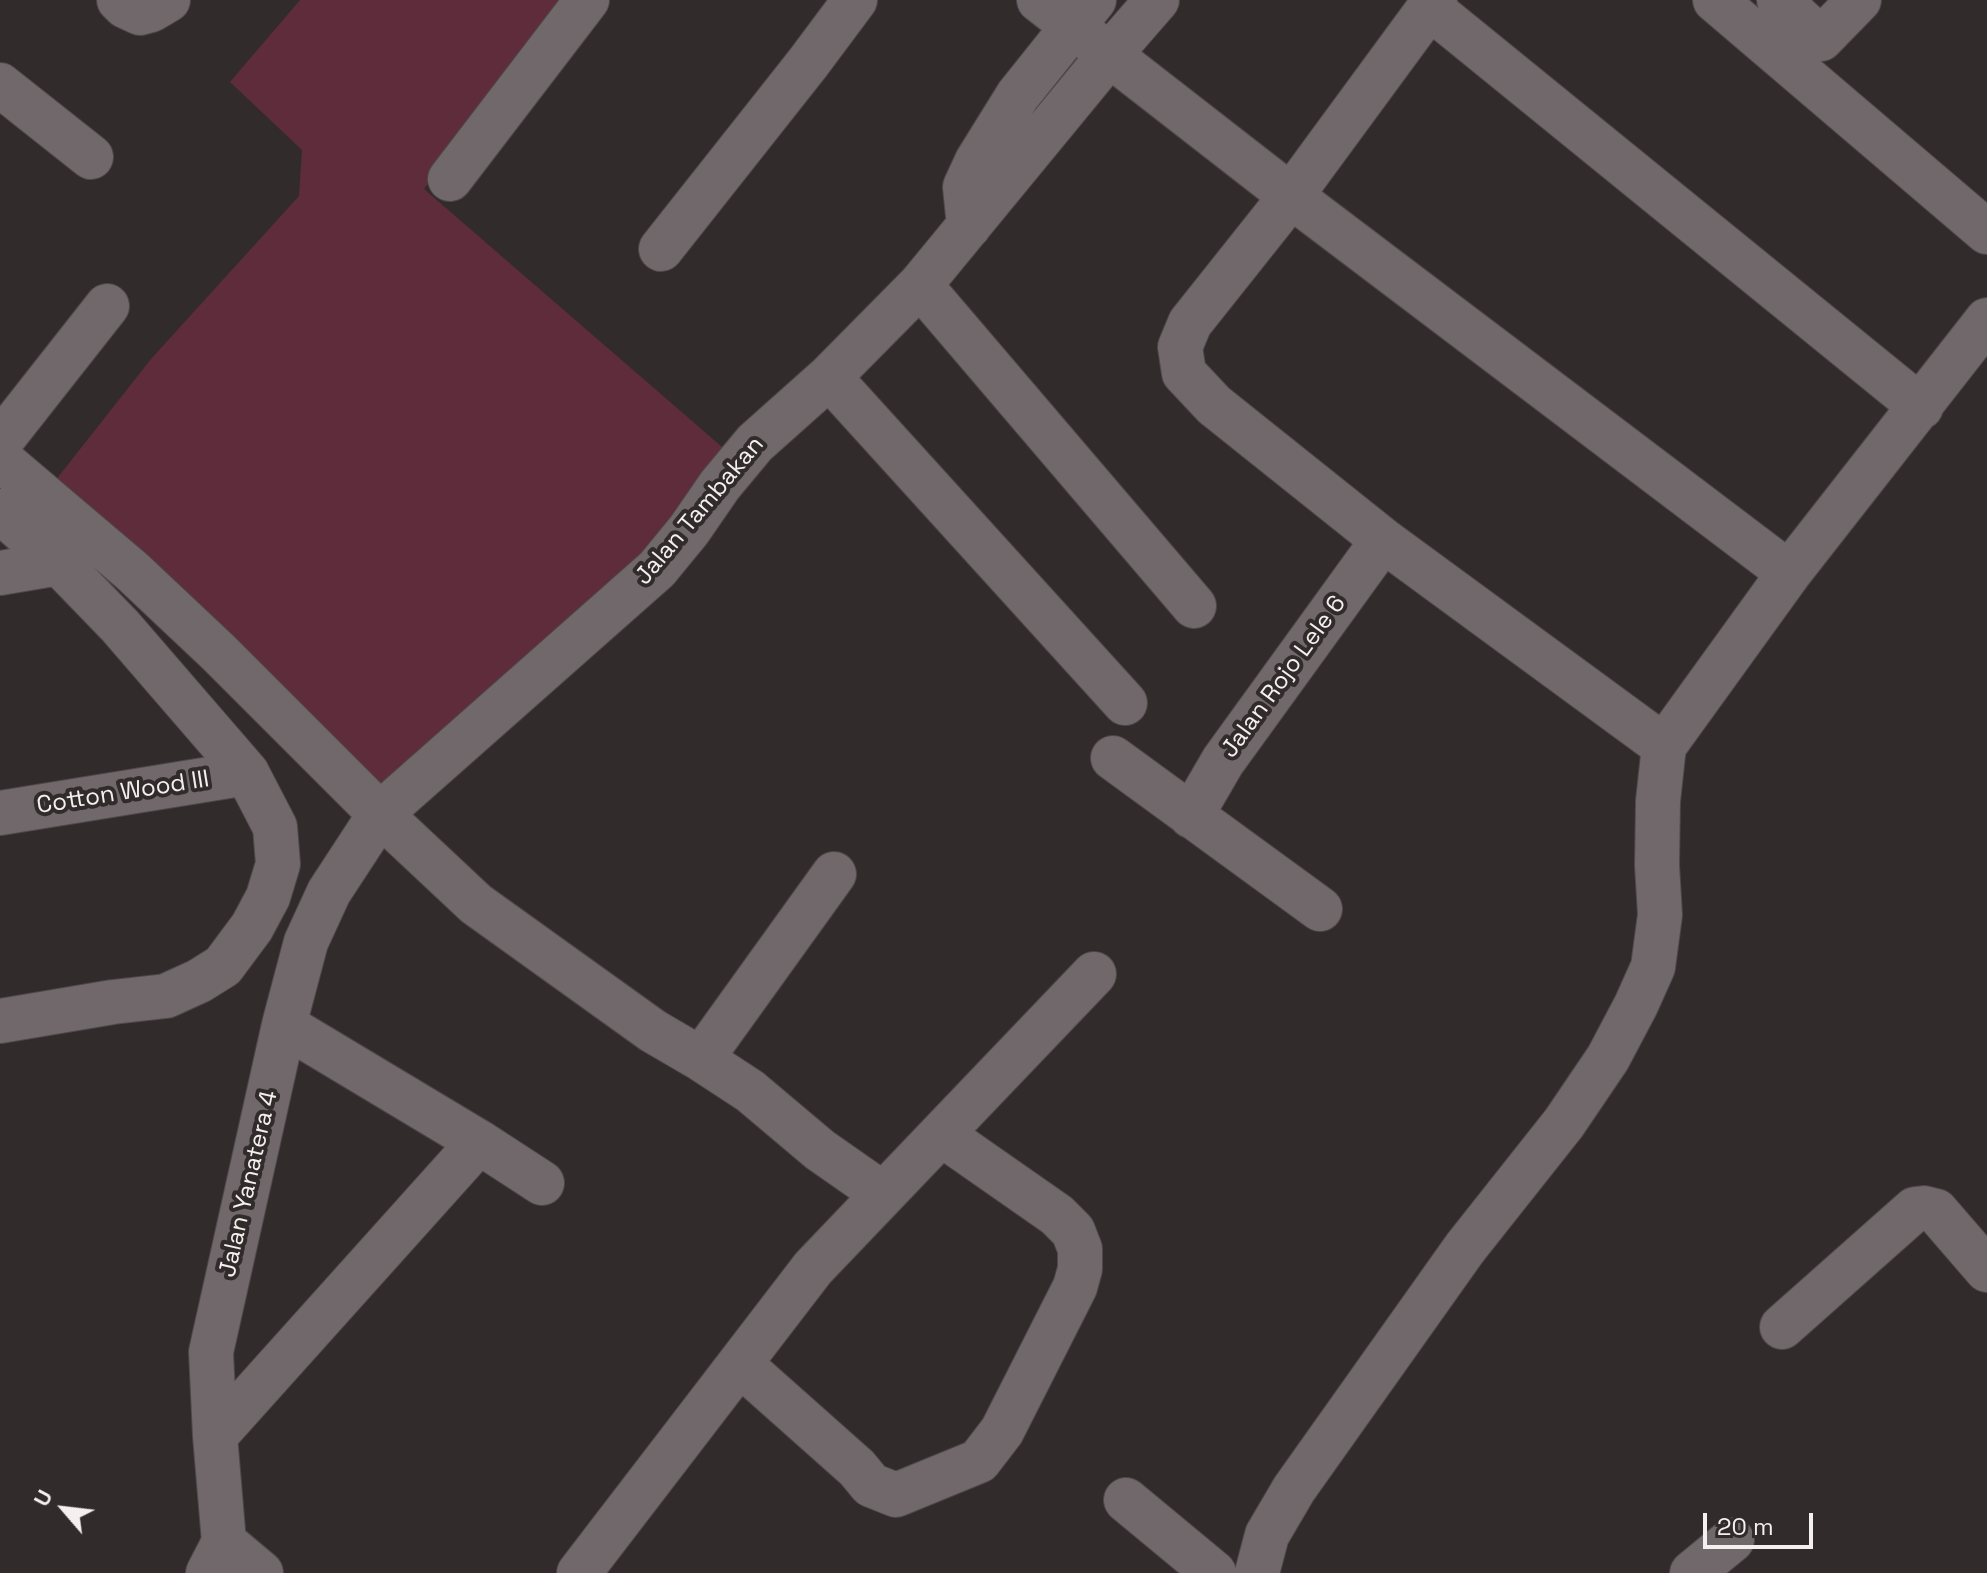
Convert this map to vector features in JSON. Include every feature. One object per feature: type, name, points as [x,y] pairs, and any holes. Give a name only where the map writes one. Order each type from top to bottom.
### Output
[{"type":"street","points":[[119,0],[140,13],[168,0]]},
{"type":"street","points":[[450,179],[587,0]]},
{"type":"street","points":[[661,249],[855,0]]},
{"type":"street","points":[[1039,0],[1084,13],[1110,54],[1291,196],[1789,573]]},
{"type":"street","name":"Jalan Tambakan","points":[[380,814],[657,569],[755,443],[829,377],[920,285],[1157,0]]},
{"type":"street","points":[[1715,0],[1987,232]]},
{"type":"street","points":[[1779,0],[1821,39],[1859,0]]},
{"type":"street","points":[[1664,746],[1383,540],[1214,405],[1184,373],[1180,347],[1190,323],[1291,196],[1432,4],[1921,407]]},
{"type":"street","points":[[969,226],[965,187],[977,161],[1018,95],[1084,13]]},
{"type":"street","points":[[0,85],[91,157]]},
{"type":"street","points":[[920,285],[1194,606]]},
{"type":"street","points":[[0,442],[107,306]]},
{"type":"street","points":[[1257,1573],[1267,1535],[1294,1489],[1465,1248],[1564,1123],[1608,1058],[1636,1005],[1653,967],[1660,915],[1658,801],[1664,746],[1789,573],[1987,320]]},
{"type":"street","points":[[829,377],[1125,703]]},
{"type":"street","points":[[0,459],[143,581],[476,904],[653,1031],[750,1091],[820,1150],[883,1194]]},
{"type":"street","points":[[0,511],[59,563],[120,626],[247,773],[275,827],[278,864],[268,897],[252,927],[223,966],[199,981],[166,996],[0,1021]]},
{"type":"street","name":"Jalan Rojo Lele 6","points":[[1191,816],[1223,761],[1383,540]]},
{"type":"street","points":[[0,573],[59,563]]},
{"type":"street","points":[[1113,758],[1320,909]]},
{"type":"street","name":"Cotton Wood III","points":[[0,813],[247,773]]},
{"type":"street","name":"Jalan Yanatera 4","points":[[216,1558],[211,1352],[284,1025],[306,942],[329,892],[380,814]]},
{"type":"street","points":[[701,1059],[834,874]]},
{"type":"street","points":[[579,1573],[813,1268],[1094,974]]},
{"type":"street","points":[[284,1025],[542,1183]]},
{"type":"street","points":[[740,1364],[857,1468],[871,1485],[896,1495],[979,1461],[1002,1431],[1075,1287],[1080,1269],[1080,1249],[1073,1231],[1057,1215],[941,1134]]},
{"type":"street","points":[[215,1436],[479,1142]]},
{"type":"street","points":[[1782,1327],[1915,1209],[1936,1211],[1987,1270]]},
{"type":"street","points":[[1126,1500],[1214,1573]]},
{"type":"street","points":[[1692,1573],[1732,1540]]},
{"type":"street","points":[[216,1558],[261,1573]]},
{"type":"shaded area","points":[[300,0],[571,0],[424,189],[729,453],[668,541],[382,804],[51,486],[151,359],[299,196],[302,150],[230,82]]}]
